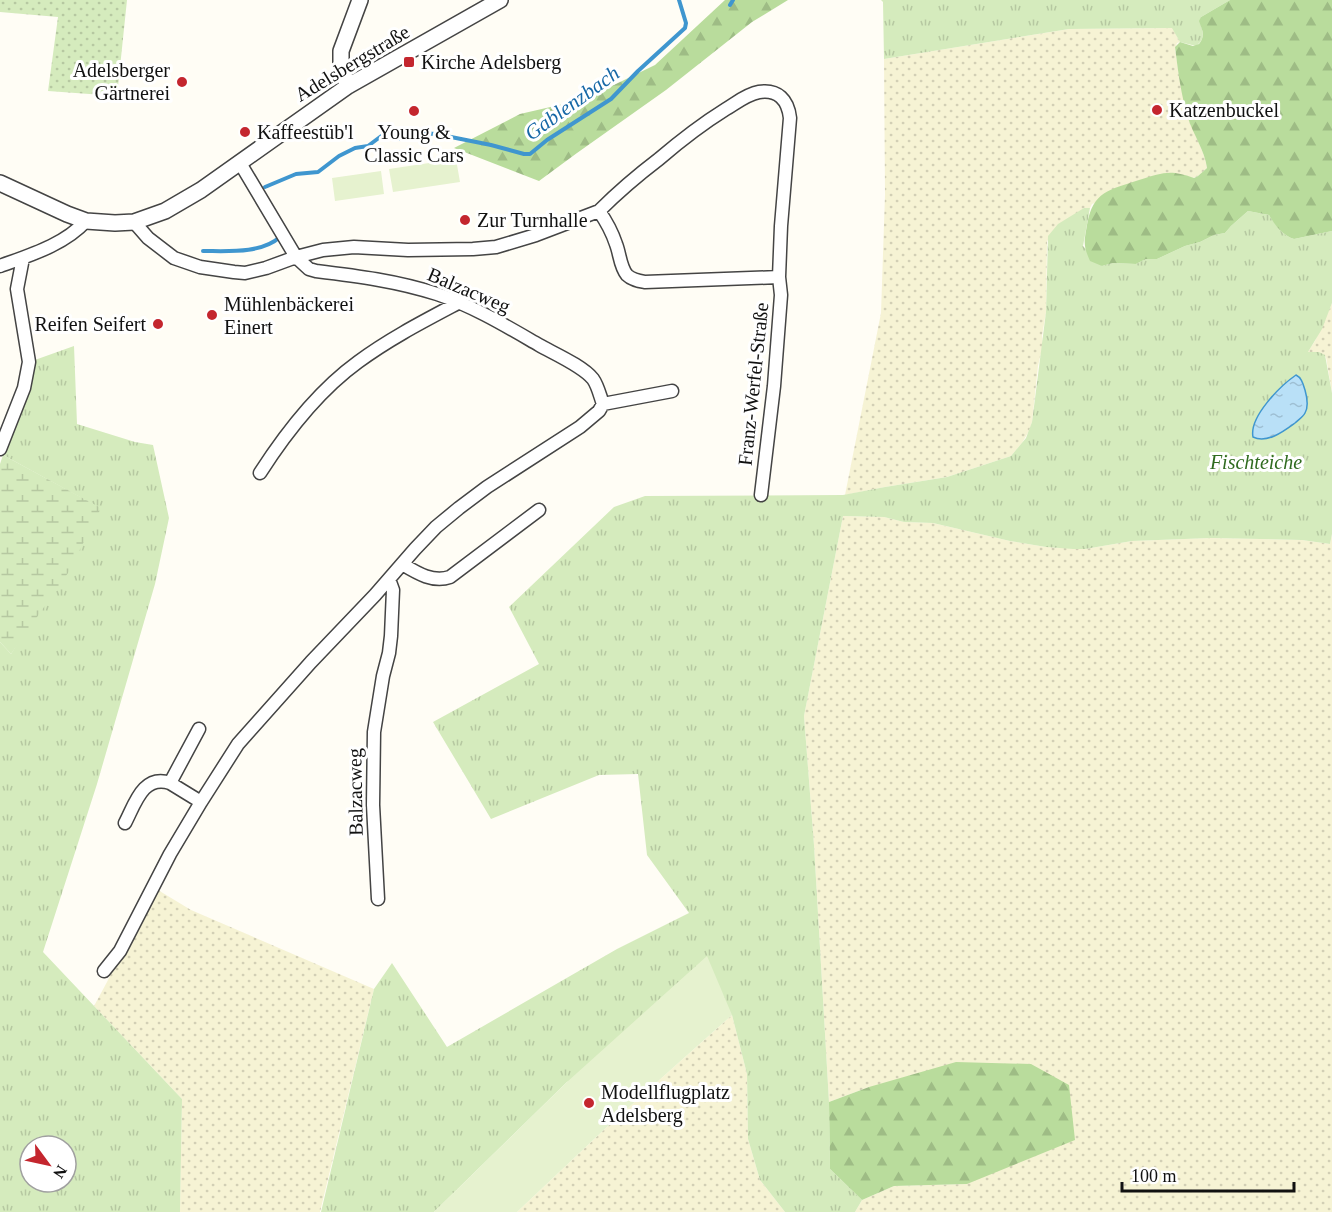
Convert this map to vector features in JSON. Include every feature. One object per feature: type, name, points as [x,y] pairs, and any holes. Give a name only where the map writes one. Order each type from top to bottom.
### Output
[{"type":"street","points":[[348,86],[341,68],[341,51],[360,0]]},
{"type":"street","name":"Adelsbergstraße","points":[[0,183],[86,221],[134,222],[165,211],[201,190],[348,86],[500,0]]},
{"type":"street","name":"Franz-Werfel-Straße","points":[[296,257],[323,250],[354,247],[408,250],[473,249],[495,247],[536,236],[599,211],[626,186],[714,116],[747,96],[758,92],[773,93],[784,100],[790,118],[781,226],[779,277],[781,295],[774,386],[761,495]]},
{"type":"street","name":"Balzacweg","points":[[240,163],[296,257],[309,269],[369,277],[438,294],[498,321],[593,379],[603,404]]},
{"type":"street","name":"Franz-Werfel-Straße","points":[[599,211],[617,245],[624,270],[630,277],[637,280],[645,282],[779,277]]},
{"type":"street","points":[[0,266],[67,238],[86,221]]},
{"type":"street","points":[[134,222],[148,238],[167,253],[183,262],[200,267],[245,273],[296,257]]},
{"type":"street","points":[[0,449],[24,388],[29,362],[17,289],[23,258]]},
{"type":"street","points":[[260,472],[316,399],[349,369],[379,347],[458,303]]},
{"type":"street","points":[[104,971],[120,951],[170,854],[238,744],[436,527],[496,481],[580,427],[599,411],[603,404],[672,391]]},
{"type":"street","points":[[402,564],[426,577],[442,580],[450,577],[539,510]]},
{"type":"street","name":"Balzacweg","points":[[378,899],[373,805],[374,732],[391,636],[393,590],[389,579]]},
{"type":"street","points":[[170,783],[199,729]]},
{"type":"street","points":[[125,823],[148,784],[158,781],[170,783],[201,802]]},
{"type":"shaded area","points":[[1173,28],[1180,42],[1177,43],[1175,49],[1188,116],[1207,168],[1193,178],[1184,175],[1092,204],[1090,208],[1084,208],[1047,241],[1043,345],[1038,366],[1032,422],[1022,443],[1011,456],[947,477],[845,495],[881,313],[885,195],[884,59],[1069,29]]},
{"type":"shaded area","points":[[1332,303],[1332,393],[1326,357],[1319,352],[1307,353]]},
{"type":"shaded area","points":[[843,516],[884,517],[904,522],[933,523],[1010,541],[1046,547],[1085,549],[1132,541],[1211,538],[1302,540],[1330,544],[1332,534],[1332,1212],[855,1212],[862,1200],[894,1186],[967,1184],[869,1087],[829,1102],[804,716]]},
{"type":"shaded area","points":[[153,887],[191,910],[374,989],[320,1212],[180,1212],[182,1099],[94,1006]]},
{"type":"shaded area","points":[[732,1015],[747,1074],[748,1139],[760,1180],[785,1212],[517,1212],[609,1125]]},
{"type":"green space","points":[[0,0],[127,0],[117,96],[48,91],[58,17],[0,12]]},
{"type":"green space","points":[[725,0],[788,0],[752,22],[666,90],[539,181],[454,148],[520,114],[585,99],[655,65]]},
{"type":"green space","points":[[881,0],[1230,0],[1201,17],[1203,36],[1196,46],[1180,42],[1172,28],[1069,29],[884,59],[883,2]]},
{"type":"green space","points":[[1230,0],[1332,0],[1332,231],[1294,239],[1282,232],[1269,215],[1248,211],[1225,233],[1185,246],[1157,259],[1146,259],[1136,264],[1113,263],[1102,266],[1090,261],[1086,251],[1085,236],[1093,205],[1098,198],[1119,186],[1160,174],[1172,173],[1194,178],[1207,168],[1186,109],[1175,47],[1180,42],[1193,46],[1199,44],[1203,35],[1199,21],[1201,17]]},
{"type":"green space","points":[[456,159],[460,182],[393,192],[389,169]]},
{"type":"green space","points":[[381,171],[384,194],[335,201],[332,178]]},
{"type":"green space","name":"Fischteiche","points":[[1084,208],[1090,208],[1083,246],[1102,266],[1113,263],[1136,264],[1146,259],[1157,259],[1185,246],[1225,233],[1248,211],[1269,215],[1283,232],[1294,239],[1332,231],[1332,303],[1322,329],[1308,352],[1319,352],[1325,355],[1332,393],[1332,534],[1330,544],[1302,540],[1211,538],[1132,541],[1073,549],[1010,541],[933,523],[904,522],[884,517],[843,516],[804,716],[829,1102],[830,1169],[862,1200],[855,1212],[785,1212],[760,1180],[748,1139],[747,1074],[732,1015],[567,1082],[434,1212],[321,1212],[374,989],[392,963],[447,1047],[617,949],[689,913],[647,855],[638,774],[599,775],[491,819],[433,722],[539,664],[509,607],[614,507],[645,496],[843,495],[947,477],[1011,456],[1026,438],[1032,422],[1046,312],[1048,236],[1058,224]]},
{"type":"green space","points":[[74,346],[77,424],[135,442],[153,445],[169,518],[155,584],[97,784],[43,952],[182,1099],[180,1212],[0,1212],[0,642],[11,654],[100,508],[3,455],[27,389],[32,361]]},
{"type":"green space","points":[[3,455],[101,508],[68,573],[11,654],[0,642],[0,464]]},
{"type":"green space","name":"Modellflugplatz Adelsberg","points":[[707,956],[732,1015],[609,1125],[517,1212],[434,1212],[567,1082]]},
{"type":"green space","points":[[956,1062],[1031,1064],[1069,1085],[1075,1140],[967,1184],[894,1186],[862,1200],[830,1169],[829,1102],[869,1087]]},
{"type":"water","points":[[1296,375],[1302,381],[1306,396],[1307,407],[1304,414],[1286,430],[1275,436],[1264,439],[1253,437],[1253,429],[1261,411],[1274,394]]},
{"type":"waterway","name":"Gablenzbach","points":[[265,187],[296,174],[318,172],[339,156],[355,148],[368,146],[388,133],[399,139],[407,139],[421,133],[436,134],[530,154],[547,140],[611,99],[685,28],[686,23],[679,0]]},
{"type":"waterway","points":[[730,5],[733,0]]},
{"type":"waterway","points":[[203,251],[254,249],[280,237]]},
{"type":"place","name":"Kirche Adelsberg","points":[[409,62]]},
{"type":"place","name":"Adelsberger Gärtnerei","points":[[182,82]]},
{"type":"place","name":"Katzenbuckel","points":[[1157,110]]},
{"type":"place","name":"Young & Classic Cars","points":[[414,111]]},
{"type":"place","name":"Kaffeestüb'l","points":[[245,132]]},
{"type":"place","name":"Zur Turnhalle","points":[[465,220]]},
{"type":"place","name":"Mühlenbäckerei Einert","points":[[212,315]]},
{"type":"place","name":"Reifen Seifert","points":[[158,324]]},
{"type":"place","name":"Modellflugplatz Adelsberg","points":[[589,1103]]}]
